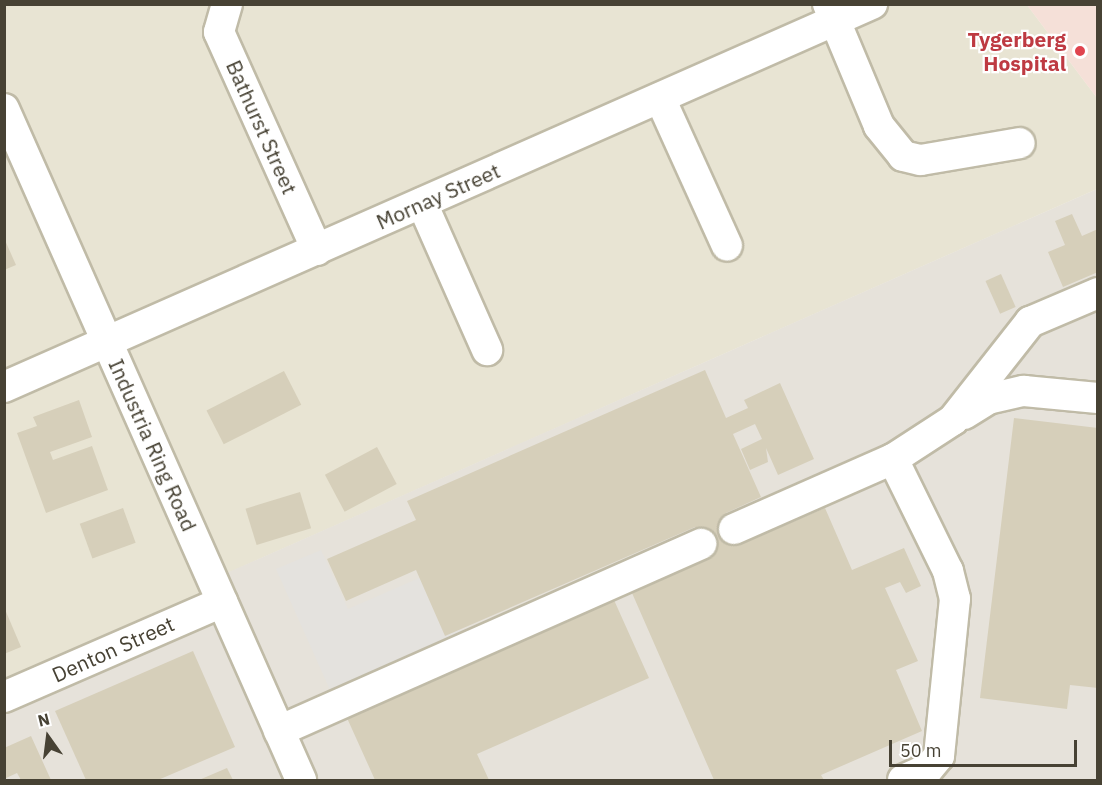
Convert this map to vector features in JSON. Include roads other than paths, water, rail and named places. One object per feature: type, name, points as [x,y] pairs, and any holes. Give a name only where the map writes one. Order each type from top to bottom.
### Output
[{"type":"street","name":"Bathurst Street","points":[[227,4],[219,32],[316,250]]},
{"type":"street","name":"Mornay Street","points":[[4,387],[660,98],[832,13],[872,4]]},
{"type":"street","points":[[832,13],[879,126],[903,156],[921,160],[1020,143]]},
{"type":"street","points":[[660,98],[727,246]]},
{"type":"street","name":"Industria Ring Road","points":[[4,109],[301,780]]},
{"type":"street","points":[[422,203],[487,350]]},
{"type":"street","points":[[953,420],[1030,322],[1098,293]]},
{"type":"street","points":[[734,530],[893,459],[953,420],[1007,393],[1098,398]]},
{"type":"street","points":[[893,459],[948,571],[955,599],[939,756],[928,769],[903,780]]},
{"type":"street","points":[[279,731],[700,544]]},
{"type":"street","name":"Denton Street","points":[[4,697],[222,602]]},
{"type":"place","name":"Tygerberg Hospital","points":[[1080,51]]}]
